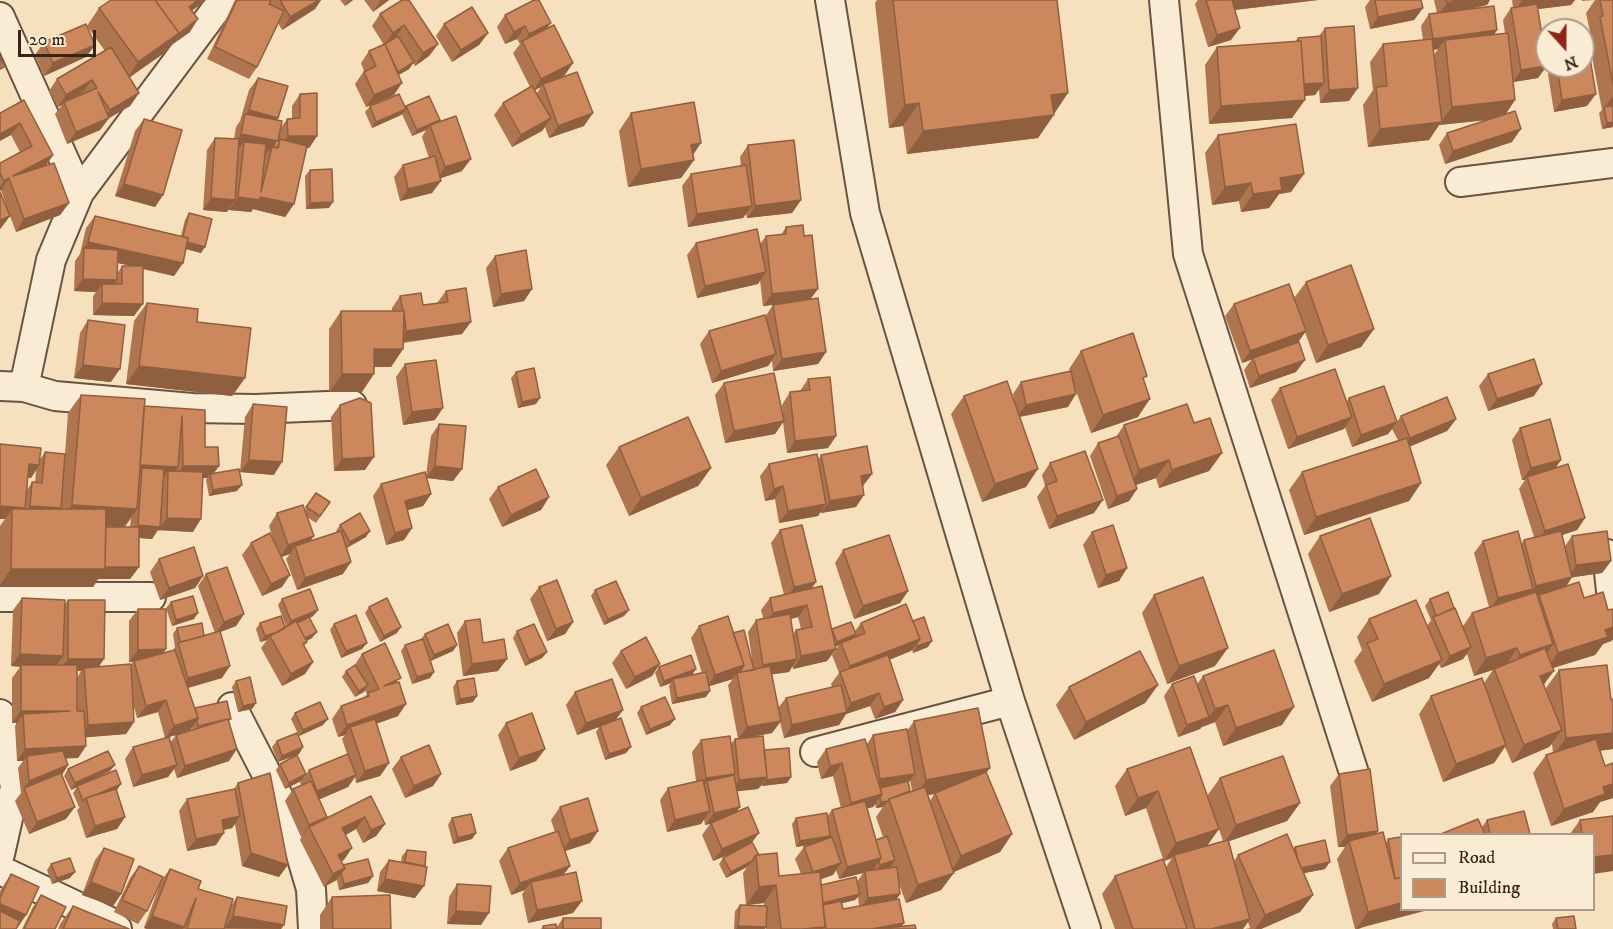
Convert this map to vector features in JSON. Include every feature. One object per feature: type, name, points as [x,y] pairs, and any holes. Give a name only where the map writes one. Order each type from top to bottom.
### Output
[{"type":"street","points":[[223,0],[80,193],[51,260],[12,386],[55,396],[192,408],[255,409],[352,405]]},
{"type":"street","points":[[830,0],[865,213],[1010,701],[1086,929]]},
{"type":"street","points":[[1164,0],[1188,254],[1354,773]]},
{"type":"street","points":[[0,17],[80,193]]},
{"type":"street","points":[[1460,182],[1613,163]]},
{"type":"street","points":[[1607,554],[1613,609]]},
{"type":"street","points":[[0,597],[151,597]]},
{"type":"street","points":[[815,752],[1010,701]]},
{"type":"street","points":[[232,707],[291,821],[311,889],[314,929]]},
{"type":"street","points":[[0,714],[15,787],[0,854]]},
{"type":"street","points":[[0,870],[108,921],[117,929]]},
{"type":"building","points":[[111,0],[155,0],[179,33],[138,62],[99,8]]},
{"type":"building","points":[[155,0],[198,0],[189,7],[198,19],[178,34]]},
{"type":"building","points":[[237,0],[271,0],[269,4],[284,11],[257,67],[215,47]]},
{"type":"building","points":[[280,0],[319,0],[290,17]]},
{"type":"building","points":[[402,0],[409,0],[438,44],[423,53],[404,25],[393,33],[380,14]]},
{"type":"building","points":[[534,0],[539,0],[551,23],[529,34],[525,26],[514,32],[505,15]]},
{"type":"building","points":[[893,0],[1057,0],[1068,93],[1051,95],[1054,115],[923,131],[919,103],[905,105]]},
{"type":"building","points":[[1206,0],[1232,0],[1240,28],[1217,35]]},
{"type":"building","points":[[1375,0],[1421,0],[1423,8],[1378,17]]},
{"type":"building","points":[[1446,0],[1462,0],[1447,3]]},
{"type":"building","points":[[1600,0],[1613,0],[1613,84],[1600,17],[1603,16]]},
{"type":"building","points":[[1537,4],[1539,18],[1535,18],[1535,68],[1521,70],[1511,8]]},
{"type":"building","points":[[1494,6],[1497,30],[1433,39],[1429,14]]},
{"type":"building","points":[[472,7],[488,33],[461,50],[444,24]]},
{"type":"building","points":[[86,24],[95,45],[53,63],[44,42]]},
{"type":"building","points":[[554,25],[573,63],[541,79],[522,41]]},
{"type":"building","points":[[1354,26],[1358,88],[1329,90],[1325,28]]},
{"type":"building","points":[[1508,33],[1515,100],[1452,107],[1445,40]]},
{"type":"building","points":[[398,36],[414,62],[398,72],[385,44]]},
{"type":"building","points":[[1321,36],[1324,83],[1304,84],[1301,41],[1298,41],[1298,38]]},
{"type":"building","points":[[1432,39],[1442,122],[1380,129],[1376,87],[1387,86],[1383,44]]},
{"type":"building","points":[[1301,41],[1305,100],[1221,106],[1217,47]]},
{"type":"building","points":[[385,44],[402,83],[374,95],[364,72],[376,66],[369,51]]},
{"type":"building","points":[[111,47],[139,93],[110,110],[98,92],[109,118],[76,132],[64,102],[97,88],[92,80],[66,95],[57,79]]},
{"type":"building","points":[[0,57],[4,67],[0,69]]},
{"type":"building","points":[[577,72],[593,113],[558,126],[543,84]]},
{"type":"building","points":[[258,78],[288,86],[278,118],[249,110]]},
{"type":"building","points":[[1559,78],[1593,78],[1596,94],[1562,100]]},
{"type":"building","points":[[532,86],[551,118],[521,135],[503,103]]},
{"type":"building","points":[[317,93],[317,136],[288,136],[287,119],[300,118],[300,94]]},
{"type":"building","points":[[399,94],[406,109],[376,122],[370,106]]},
{"type":"building","points":[[429,96],[440,120],[417,130],[406,106]]},
{"type":"building","points":[[24,100],[53,155],[13,176],[54,163],[69,203],[24,219],[9,178],[4,181],[0,173],[0,163],[32,146],[20,123],[0,134],[0,113]]},
{"type":"building","points":[[694,102],[701,143],[691,145],[694,160],[641,169],[631,113]]},
{"type":"building","points":[[1613,106],[1613,122],[1607,123],[1604,107]]},
{"type":"building","points":[[1515,111],[1521,129],[1453,151],[1447,133]]},
{"type":"building","points":[[245,114],[282,121],[278,141],[241,134]]},
{"type":"building","points":[[456,116],[471,159],[445,167],[430,125]]},
{"type":"building","points":[[144,119],[182,130],[163,195],[124,184]]},
{"type":"building","points":[[1296,124],[1304,174],[1280,178],[1282,190],[1253,194],[1251,183],[1225,187],[1218,135]]},
{"type":"building","points":[[215,138],[239,139],[235,200],[211,198]]},
{"type":"building","points":[[280,139],[307,146],[294,204],[260,197],[260,200],[238,197],[244,142],[266,144],[261,192],[272,147],[278,148]]},
{"type":"building","points":[[794,140],[801,200],[755,206],[748,145]]},
{"type":"building","points":[[435,156],[441,181],[408,189],[403,165]]},
{"type":"building","points":[[746,165],[752,206],[697,214],[691,174]]},
{"type":"building","points":[[332,169],[333,202],[310,203],[310,170]]},
{"type":"building","points":[[0,192],[10,216],[0,220]]},
{"type":"building","points":[[189,213],[212,219],[205,247],[187,242],[188,238],[183,236]]},
{"type":"building","points":[[95,216],[188,238],[183,263],[88,242]]},
{"type":"building","points":[[803,225],[804,236],[812,235],[818,289],[772,294],[766,236],[786,234],[786,227]]},
{"type":"building","points":[[757,229],[766,272],[705,286],[696,243]]},
{"type":"building","points":[[84,248],[118,250],[117,280],[83,279]]},
{"type":"building","points":[[526,250],[532,289],[501,294],[495,256]]},
{"type":"building","points":[[1351,265],[1374,329],[1328,345],[1306,282]]},
{"type":"building","points":[[122,266],[143,266],[143,304],[102,303],[102,284],[122,284]]},
{"type":"building","points":[[1289,284],[1306,331],[1250,351],[1234,304]]},
{"type":"building","points":[[466,288],[471,322],[406,331],[400,296],[421,293],[423,305],[448,302],[446,291]]},
{"type":"building","points":[[818,298],[826,352],[782,359],[773,305]]},
{"type":"building","points":[[147,303],[198,309],[197,322],[251,328],[245,378],[139,366]]},
{"type":"building","points":[[341,311],[404,311],[403,349],[374,349],[374,374],[342,374]]},
{"type":"building","points":[[765,315],[776,354],[721,371],[709,331]]},
{"type":"building","points":[[88,320],[125,325],[120,369],[83,365]]},
{"type":"building","points":[[1133,333],[1147,376],[1143,378],[1150,399],[1103,415],[1081,351]]},
{"type":"building","points":[[1299,342],[1305,360],[1259,376],[1253,358]]},
{"type":"building","points":[[1534,359],[1542,384],[1497,399],[1488,374]]},
{"type":"building","points":[[436,360],[443,408],[412,412],[405,364]]},
{"type":"building","points":[[534,368],[540,398],[522,402],[516,372]]},
{"type":"building","points":[[1335,369],[1352,417],[1297,437],[1280,388]]},
{"type":"building","points":[[1071,371],[1076,394],[1026,405],[1021,382]]},
{"type":"building","points":[[774,373],[784,421],[734,431],[724,383]]},
{"type":"building","points":[[830,377],[836,436],[795,441],[790,392],[810,390],[808,379]]},
{"type":"building","points":[[1007,381],[1038,469],[995,484],[964,396]]},
{"type":"building","points":[[1384,386],[1397,422],[1361,435],[1349,398]]},
{"type":"building","points":[[81,395],[145,399],[137,509],[72,505]]},
{"type":"building","points":[[1447,397],[1456,419],[1410,438],[1401,416]]},
{"type":"building","points":[[360,398],[371,403],[374,457],[342,459],[340,405]]},
{"type":"building","points":[[253,404],[287,407],[282,462],[249,460]]},
{"type":"building","points":[[1187,404],[1194,423],[1210,418],[1222,453],[1172,470],[1169,460],[1139,470],[1124,425]]},
{"type":"building","points":[[144,406],[205,410],[205,447],[218,447],[219,466],[183,466],[182,416],[178,467],[140,465]]},
{"type":"building","points":[[688,417],[711,468],[641,498],[619,447]]},
{"type":"building","points":[[1550,419],[1561,460],[1531,468],[1520,428]]},
{"type":"building","points":[[439,424],[466,426],[462,469],[435,466]]},
{"type":"building","points":[[1119,436],[1137,489],[1117,496],[1098,443]]},
{"type":"building","points":[[1407,438],[1421,483],[1316,517],[1302,472]]},
{"type":"building","points":[[0,444],[41,448],[39,465],[29,464],[25,508],[0,506]]},
{"type":"building","points":[[867,446],[872,474],[861,476],[864,495],[830,501],[821,455]]},
{"type":"building","points":[[1085,451],[1103,500],[1057,516],[1046,485],[1057,481],[1050,463]]},
{"type":"building","points":[[45,452],[65,454],[61,508],[30,506],[32,482],[42,483]]},
{"type":"building","points":[[817,454],[826,504],[788,511],[783,486],[774,489],[769,464]]},
{"type":"building","points":[[1568,464],[1585,518],[1545,531],[1527,477]]},
{"type":"building","points":[[142,468],[164,469],[160,527],[138,525]]},
{"type":"building","points":[[239,469],[242,485],[213,490],[210,474]]},
{"type":"building","points":[[536,469],[549,497],[511,515],[498,487]]},
{"type":"building","points":[[168,471],[203,472],[201,519],[167,518]]},
{"type":"building","points":[[425,472],[431,494],[405,501],[412,528],[395,533],[381,484]]},
{"type":"building","points":[[316,493],[330,502],[320,516],[306,507]]},
{"type":"building","points":[[303,505],[314,536],[288,545],[277,513]]},
{"type":"building","points":[[12,509],[106,509],[105,569],[11,569]]},
{"type":"building","points":[[360,513],[370,531],[350,542],[340,525]]},
{"type":"building","points":[[1370,518],[1391,576],[1342,594],[1320,536]]},
{"type":"building","points":[[802,525],[816,582],[794,587],[780,530]]},
{"type":"building","points":[[1113,525],[1127,568],[1106,575],[1092,532]]},
{"type":"building","points":[[106,527],[139,527],[139,567],[105,567]]},
{"type":"building","points":[[341,531],[351,562],[305,578],[295,546]]},
{"type":"building","points":[[1518,531],[1533,589],[1498,598],[1483,541]]},
{"type":"building","points":[[1561,531],[1572,577],[1536,586],[1524,540]]},
{"type":"building","points":[[1607,531],[1611,561],[1576,565],[1572,536]]},
{"type":"building","points":[[270,533],[290,575],[271,584],[251,543]]},
{"type":"building","points":[[889,535],[908,591],[863,606],[843,550]]},
{"type":"building","points":[[194,547],[203,576],[169,588],[159,559]]},
{"type":"building","points":[[227,567],[244,614],[224,622],[206,574]]},
{"type":"building","points":[[1203,577],[1228,648],[1179,666],[1154,595]]},
{"type":"building","points":[[557,580],[573,622],[556,629],[539,587]]},
{"type":"building","points":[[616,581],[629,610],[608,619],[595,590]]},
{"type":"building","points":[[1579,582],[1584,598],[1603,592],[1608,610],[1613,609],[1613,627],[1605,630],[1608,637],[1558,653],[1539,595]]},
{"type":"building","points":[[822,586],[836,649],[801,656],[796,630],[812,627],[807,605],[773,613],[770,598]]},
{"type":"building","points":[[310,589],[318,610],[291,621],[282,599]]},
{"type":"building","points":[[1448,592],[1454,608],[1436,616],[1430,599]]},
{"type":"building","points":[[1536,592],[1553,644],[1520,655],[1517,648],[1486,658],[1472,613]]},
{"type":"building","points":[[193,596],[198,613],[176,620],[171,602]]},
{"type":"building","points":[[22,598],[65,600],[63,656],[20,654]]},
{"type":"building","points":[[387,598],[401,627],[384,636],[369,607]]},
{"type":"building","points":[[68,600],[105,600],[104,659],[68,659]]},
{"type":"building","points":[[1416,600],[1442,660],[1384,684],[1367,643],[1378,639],[1369,619]]},
{"type":"building","points":[[906,604],[920,639],[850,666],[841,643],[865,633],[861,623]]},
{"type":"building","points":[[1455,608],[1471,647],[1450,656],[1433,617]]},
{"type":"building","points":[[138,609],[166,609],[166,649],[138,650]]},
{"type":"building","points":[[790,614],[797,659],[763,665],[756,620]]},
{"type":"building","points":[[356,615],[367,643],[346,651],[334,624]]},
{"type":"building","points":[[281,616],[285,628],[265,636],[260,623]]},
{"type":"building","points":[[728,616],[744,665],[715,675],[699,626]]},
{"type":"building","points":[[309,617],[317,632],[305,638],[297,623]]},
{"type":"building","points":[[924,617],[932,641],[917,646],[920,639],[913,621]]},
{"type":"building","points":[[480,619],[483,643],[504,639],[507,659],[472,664],[465,621]]},
{"type":"building","points":[[296,621],[307,642],[303,644],[313,662],[291,674],[270,636]]},
{"type":"building","points":[[851,622],[856,634],[837,642],[832,629]]},
{"type":"building","points":[[202,623],[204,636],[180,642],[177,628]]},
{"type":"building","points":[[448,624],[457,645],[434,655],[425,634]]},
{"type":"building","points":[[534,624],[547,652],[529,660],[517,631]]},
{"type":"building","points":[[744,630],[754,670],[741,672],[744,665],[733,633]]},
{"type":"building","points":[[220,631],[230,666],[188,678],[178,643]]},
{"type":"building","points":[[646,637],[660,664],[635,677],[621,651]]},
{"type":"building","points":[[423,639],[434,672],[417,677],[405,645]]},
{"type":"building","points":[[385,643],[401,678],[384,686],[399,682],[406,704],[347,725],[341,706],[369,696],[368,693],[379,689],[362,654]]},
{"type":"building","points":[[1545,648],[1554,671],[1540,676],[1562,730],[1524,745],[1494,669]]},
{"type":"building","points":[[175,650],[198,718],[174,726],[166,700],[146,706],[134,661]]},
{"type":"building","points":[[1274,650],[1294,707],[1236,728],[1228,705],[1215,709],[1203,676]]},
{"type":"building","points":[[1140,651],[1158,685],[1086,722],[1069,687]]},
{"type":"building","points":[[691,655],[696,669],[664,681],[659,667]]},
{"type":"building","points":[[888,655],[903,700],[884,707],[879,693],[851,703],[840,672]]},
{"type":"building","points":[[131,664],[134,722],[88,725],[84,668]]},
{"type":"building","points":[[21,665],[77,665],[77,711],[84,711],[86,746],[25,749],[23,714],[70,711],[21,711]]},
{"type":"building","points":[[355,665],[368,685],[359,691],[346,671]]},
{"type":"building","points":[[1607,665],[1611,700],[1613,699],[1613,733],[1566,738],[1559,670]]},
{"type":"building","points":[[770,666],[781,721],[747,727],[737,673]]},
{"type":"building","points":[[706,672],[710,691],[677,698],[673,679]]},
{"type":"building","points":[[1194,676],[1209,717],[1187,725],[1172,684]]},
{"type":"building","points":[[250,677],[256,703],[243,706],[236,681]]},
{"type":"building","points":[[474,678],[477,696],[460,699],[457,681]]},
{"type":"building","points":[[1482,678],[1506,745],[1456,764],[1431,696]]},
{"type":"building","points":[[612,679],[623,710],[586,723],[575,692]]},
{"type":"building","points":[[841,685],[847,712],[792,725],[786,698]]},
{"type":"building","points":[[665,697],[675,719],[650,729],[641,707]]},
{"type":"building","points":[[227,701],[231,719],[198,726],[195,708]]},
{"type":"building","points":[[320,702],[328,719],[303,730],[295,713]]},
{"type":"building","points":[[978,708],[990,768],[926,780],[914,721]]},
{"type":"building","points":[[532,713],[545,749],[519,758],[506,723]]},
{"type":"building","points":[[621,718],[631,747],[609,754],[600,726]]},
{"type":"building","points":[[228,719],[237,749],[185,766],[176,735]]},
{"type":"building","points":[[375,719],[389,763],[365,771],[350,727]]},
{"type":"building","points":[[907,729],[915,774],[880,779],[873,735]]},
{"type":"building","points":[[297,733],[303,747],[282,756],[277,741]]},
{"type":"building","points":[[730,736],[735,774],[706,778],[701,740]]},
{"type":"building","points":[[763,736],[767,777],[739,780],[735,739]]},
{"type":"building","points":[[169,737],[177,765],[142,775],[133,747]]},
{"type":"building","points":[[865,739],[882,794],[851,803],[842,763],[830,766],[826,749]]},
{"type":"building","points":[[1596,739],[1605,766],[1613,763],[1613,784],[1603,787],[1605,794],[1564,809],[1546,755]]},
{"type":"building","points":[[429,745],[441,774],[414,786],[401,757]]},
{"type":"building","points":[[1190,747],[1219,829],[1176,843],[1158,791],[1138,798],[1127,769]]},
{"type":"building","points":[[789,748],[791,777],[766,780],[764,750]]},
{"type":"building","points":[[63,751],[68,765],[29,781],[27,756]]},
{"type":"building","points":[[108,751],[115,765],[75,783],[68,769]]},
{"type":"building","points":[[348,754],[356,775],[317,791],[309,770]]},
{"type":"building","points":[[297,755],[306,774],[289,783],[280,764]]},
{"type":"building","points":[[1283,756],[1300,803],[1236,825],[1220,778]]},
{"type":"building","points":[[1370,769],[1378,831],[1347,835],[1339,774]]},
{"type":"building","points":[[116,770],[121,784],[83,801],[77,786]]},
{"type":"building","points":[[986,772],[1012,834],[961,856],[935,793]]},
{"type":"building","points":[[61,773],[75,807],[37,822],[24,788]]},
{"type":"building","points":[[270,773],[288,865],[251,853],[238,783]]},
{"type":"building","points":[[734,775],[740,807],[714,813],[707,781]]},
{"type":"building","points":[[703,780],[710,811],[675,820],[668,788]]},
{"type":"building","points":[[311,781],[327,817],[309,825],[293,789]]},
{"type":"building","points":[[908,781],[910,791],[881,802],[880,788]]},
{"type":"building","points":[[925,787],[954,873],[918,885],[889,799]]},
{"type":"building","points":[[116,789],[125,817],[95,826],[86,798]]},
{"type":"building","points":[[235,789],[240,816],[222,820],[224,833],[196,839],[187,799]]},
{"type":"building","points":[[371,796],[385,824],[371,830],[365,817],[342,828],[352,848],[338,855],[345,868],[333,874],[309,827]]},
{"type":"building","points":[[588,798],[598,831],[570,840],[560,807]]},
{"type":"building","points":[[865,801],[881,858],[847,867],[832,810]]},
{"type":"building","points":[[748,807],[759,833],[722,849],[711,823]]},
{"type":"building","points":[[1524,811],[1530,833],[1490,833],[1487,820]]},
{"type":"building","points":[[827,813],[830,836],[800,841],[796,818]]},
{"type":"building","points":[[471,814],[476,833],[458,838],[452,818]]},
{"type":"building","points":[[1613,816],[1613,855],[1595,857],[1595,833],[1582,833],[1580,820]]},
{"type":"building","points":[[1478,819],[1485,833],[1443,833]]},
{"type":"building","points":[[558,831],[570,866],[520,883],[508,848]]},
{"type":"building","points":[[1383,832],[1395,879],[1400,877],[1400,903],[1368,912],[1349,841]]},
{"type":"building","points":[[1287,834],[1313,895],[1265,915],[1238,855]]},
{"type":"building","points":[[887,836],[895,860],[880,865],[881,858],[876,840]]},
{"type":"building","points":[[832,837],[841,863],[813,872],[804,847]]},
{"type":"building","points":[[1400,837],[1400,877],[1395,879],[1388,839]]},
{"type":"building","points":[[1228,840],[1250,919],[1211,929],[1195,929],[1174,855]]},
{"type":"building","points":[[1325,840],[1330,862],[1301,868],[1295,847]]},
{"type":"building","points":[[752,842],[759,855],[731,872],[723,858]]},
{"type":"building","points":[[104,848],[134,859],[121,894],[91,882]]},
{"type":"building","points":[[407,850],[426,852],[425,866],[405,862]]},
{"type":"building","points":[[777,853],[779,876],[820,872],[825,927],[781,929],[776,885],[759,887],[756,855]]},
{"type":"building","points":[[70,858],[75,872],[57,878],[51,864]]},
{"type":"building","points":[[368,859],[373,876],[344,884],[341,873],[345,868],[343,865]]},
{"type":"building","points":[[1163,859],[1187,929],[1133,929],[1115,876]]},
{"type":"building","points":[[389,860],[427,867],[424,886],[385,879]]},
{"type":"building","points":[[139,866],[163,877],[147,911],[122,900]]},
{"type":"building","points":[[897,867],[900,894],[868,898],[865,871]]},
{"type":"building","points":[[170,869],[201,881],[198,889],[233,899],[224,929],[187,929],[196,898],[184,927],[152,916]]},
{"type":"building","points":[[576,872],[582,901],[537,910],[531,882]]},
{"type":"building","points":[[11,874],[39,887],[26,915],[0,904],[0,898]]},
{"type":"building","points":[[856,877],[860,894],[823,903],[821,885]]},
{"type":"building","points":[[457,884],[491,886],[489,913],[456,911]]},
{"type":"building","points":[[41,895],[66,907],[55,929],[24,929]]},
{"type":"building","points":[[390,895],[391,929],[333,929],[332,897]]},
{"type":"building","points":[[237,897],[287,906],[284,925],[233,916]]},
{"type":"building","points":[[899,899],[904,923],[872,929],[826,929],[823,905],[841,901],[843,909]]},
{"type":"building","points":[[740,905],[767,906],[766,927],[738,926]]},
{"type":"building","points":[[73,906],[129,929],[63,929]]},
{"type":"building","points":[[0,911],[20,921],[16,929],[0,929]]},
{"type":"building","points":[[1574,916],[1576,929],[1558,929],[1556,918]]},
{"type":"building","points":[[563,918],[601,918],[601,929],[563,929]]},
{"type":"building","points":[[556,924],[557,929],[544,929],[543,926]]},
{"type":"building","points":[[915,925],[916,929],[877,929]]}]
